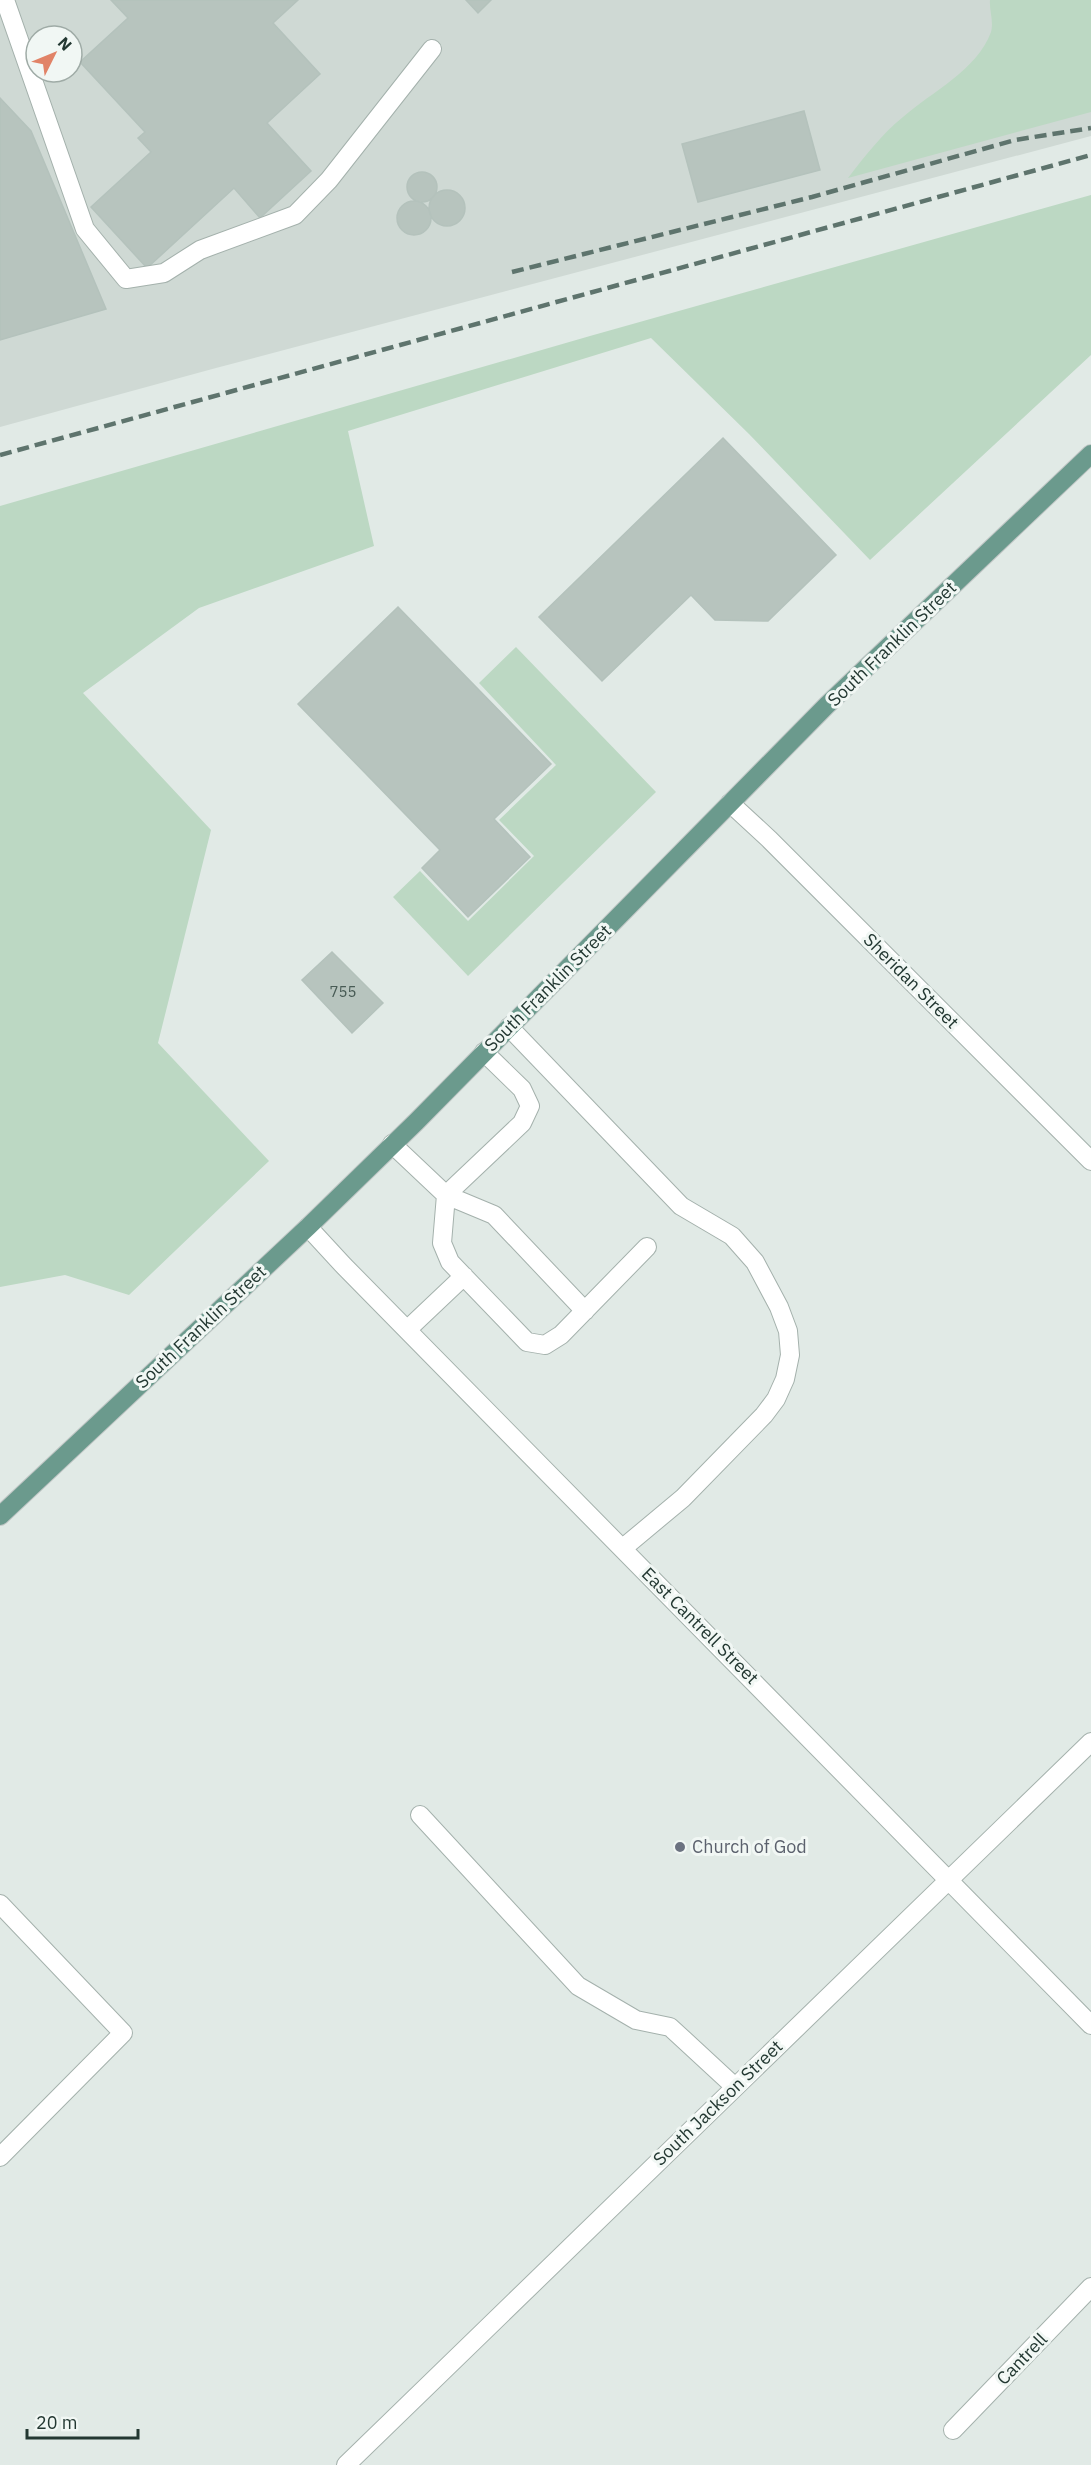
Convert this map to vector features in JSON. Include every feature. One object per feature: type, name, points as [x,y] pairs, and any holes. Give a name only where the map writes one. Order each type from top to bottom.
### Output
[{"type":"main road","name":"South Franklin Street","points":[[0,1516],[308,1227],[827,705],[1091,454]]},
{"type":"street","points":[[6,0],[85,229],[126,279],[164,273],[200,250],[295,215],[329,180],[432,49]]},
{"type":"street","name":"Sheridan Street","points":[[730,803],[769,839],[1091,1161]]},
{"type":"street","points":[[509,1027],[681,1206],[732,1236],[755,1262],[779,1307],[788,1331],[790,1355],[785,1379],[776,1399],[764,1415],[683,1498],[623,1548]]},
{"type":"street","points":[[484,1052],[522,1089],[530,1106],[522,1122],[446,1195],[442,1243],[450,1262],[527,1342],[545,1345],[561,1335],[647,1247]]},
{"type":"street","points":[[393,1144],[446,1195],[494,1215],[585,1311]]},
{"type":"street","name":"East Cantrell Street","points":[[308,1227],[1091,2025]]},
{"type":"street","points":[[408,1329],[464,1276]]},
{"type":"street","name":"South Jackson Street","points":[[346,2465],[1091,1742]]},
{"type":"street","points":[[420,1815],[578,1986],[636,2020],[670,2027],[735,2087]]},
{"type":"street","points":[[0,1904],[123,2033],[0,2157]]},
{"type":"street","name":"Cantrell","points":[[953,2430],[1091,2287]]},
{"type":"shaded area","points":[[0,0],[1091,0],[1091,136],[0,427]]},
{"type":"green space","points":[[990,0],[1091,0],[1091,112],[848,178],[895,124],[976,58],[991,32]]},
{"type":"green space","points":[[1091,195],[1091,355],[870,560],[749,434],[651,338],[348,431],[374,546],[199,608],[83,693],[211,830],[158,1043],[269,1161],[129,1295],[65,1275],[0,1287],[0,506]]},
{"type":"green space","points":[[516,647],[656,792],[468,976],[393,897],[420,871],[468,921],[534,856],[499,820],[556,765],[479,683]]},
{"type":"building","points":[[111,0],[298,0],[273,23],[320,74],[267,123],[311,171],[260,218],[234,188],[147,268],[91,207],[151,152],[138,138],[145,132],[84,66],[84,58],[128,18]]},
{"type":"building","points":[[466,0],[491,0],[478,13]]},
{"type":"building","points":[[0,98],[31,131],[106,309],[0,340]]},
{"type":"building","points":[[804,111],[820,170],[698,202],[682,144]]},
{"type":"building","points":[[422,172],[433,176],[437,187],[433,198],[422,202],[411,198],[407,187],[411,176]]},
{"type":"building","points":[[447,190],[460,195],[465,208],[460,221],[447,226],[434,221],[429,208],[434,195]]},
{"type":"building","points":[[414,201],[426,206],[431,218],[426,230],[414,235],[402,230],[397,218],[402,206]]},
{"type":"building","points":[[723,438],[836,555],[768,621],[715,620],[691,595],[602,681],[539,617]]},
{"type":"building","points":[[398,607],[551,764],[494,819],[530,857],[468,917],[422,868],[440,850],[298,704]]},
{"type":"building","points":[[332,952],[383,1003],[352,1033],[302,980]]},
{"type":"railway","points":[[512,272],[812,197],[1015,140],[1091,128]]},
{"type":"railway","points":[[0,455],[1091,155]]},
{"type":"place","name":"Church of God","points":[[680,1847]]}]
